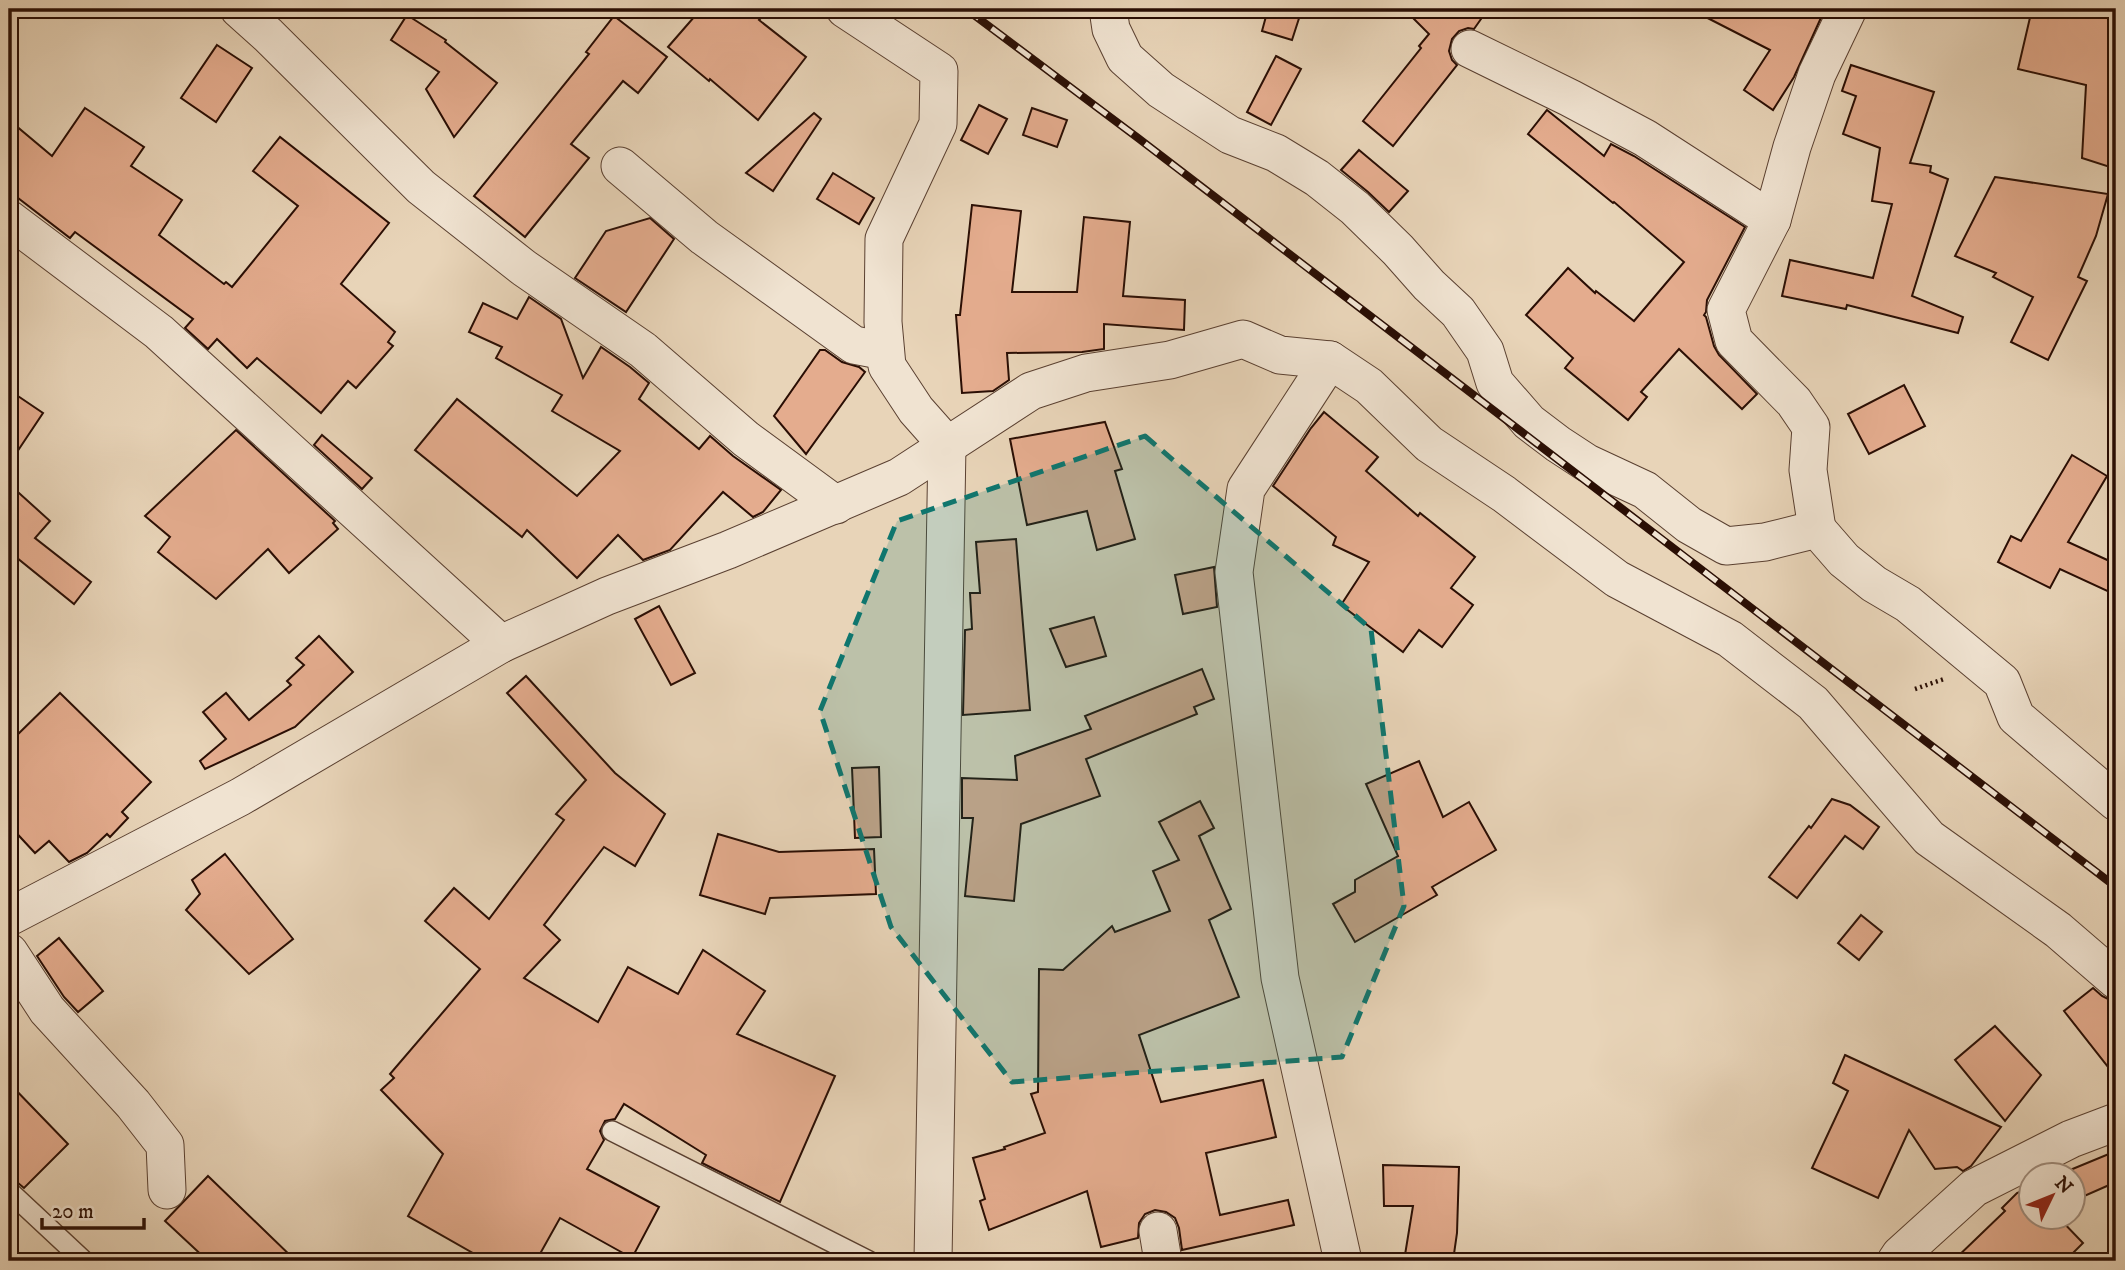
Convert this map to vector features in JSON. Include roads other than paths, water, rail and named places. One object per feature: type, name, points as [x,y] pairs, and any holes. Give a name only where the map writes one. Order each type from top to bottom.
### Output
[{"type":"street","points":[[239,9],[421,187],[524,268],[643,350],[747,439],[835,505]]},
{"type":"street","points":[[845,9],[939,71],[938,124],[884,239],[883,322],[887,366],[916,410],[947,445],[933,1261]]},
{"type":"street","points":[[1108,9],[1111,29],[1125,58],[1161,90],[1230,135],[1276,153],[1317,178],[1355,208],[1458,312],[1485,351],[1495,383],[1529,422],[1558,444],[1587,463],[1645,490],[1689,525],[1726,546],[1765,542],[1816,529]]},
{"type":"street","points":[[1848,9],[1817,74],[1792,147],[1772,220],[1726,310],[1734,341],[1794,402],[1811,427],[1808,470],[1816,529],[1844,560],[1874,584],[1908,604],[2002,682],[2016,717],[2116,802]]},
{"type":"street","points":[[1470,49],[1645,138],[1772,220]]},
{"type":"street","points":[[620,166],[704,237],[855,345],[886,351]]},
{"type":"street","points":[[9,219],[159,332],[501,644]]},
{"type":"street","points":[[9,917],[240,797],[501,644],[607,596],[728,550],[899,477],[1031,391],[1086,373],[1170,360],[1243,339],[1280,355],[1330,360],[1369,387],[1429,444],[1504,494],[1617,579],[1730,639],[1813,703],[1929,838],[2058,930],[2116,980]]},
{"type":"street","points":[[1330,360],[1246,489],[1234,572],[1280,978],[1343,1261]]},
{"type":"street","points":[[9,952],[47,1010],[133,1104],[165,1145],[167,1190]]},
{"type":"street","points":[[1896,1261],[1974,1188],[2071,1139],[2116,1122]]},
{"type":"lane","points":[[612,1131],[869,1261]]},
{"type":"lane","points":[[9,1191],[84,1261]]},
{"type":"railway","points":[[966,9],[2116,887]]}]
